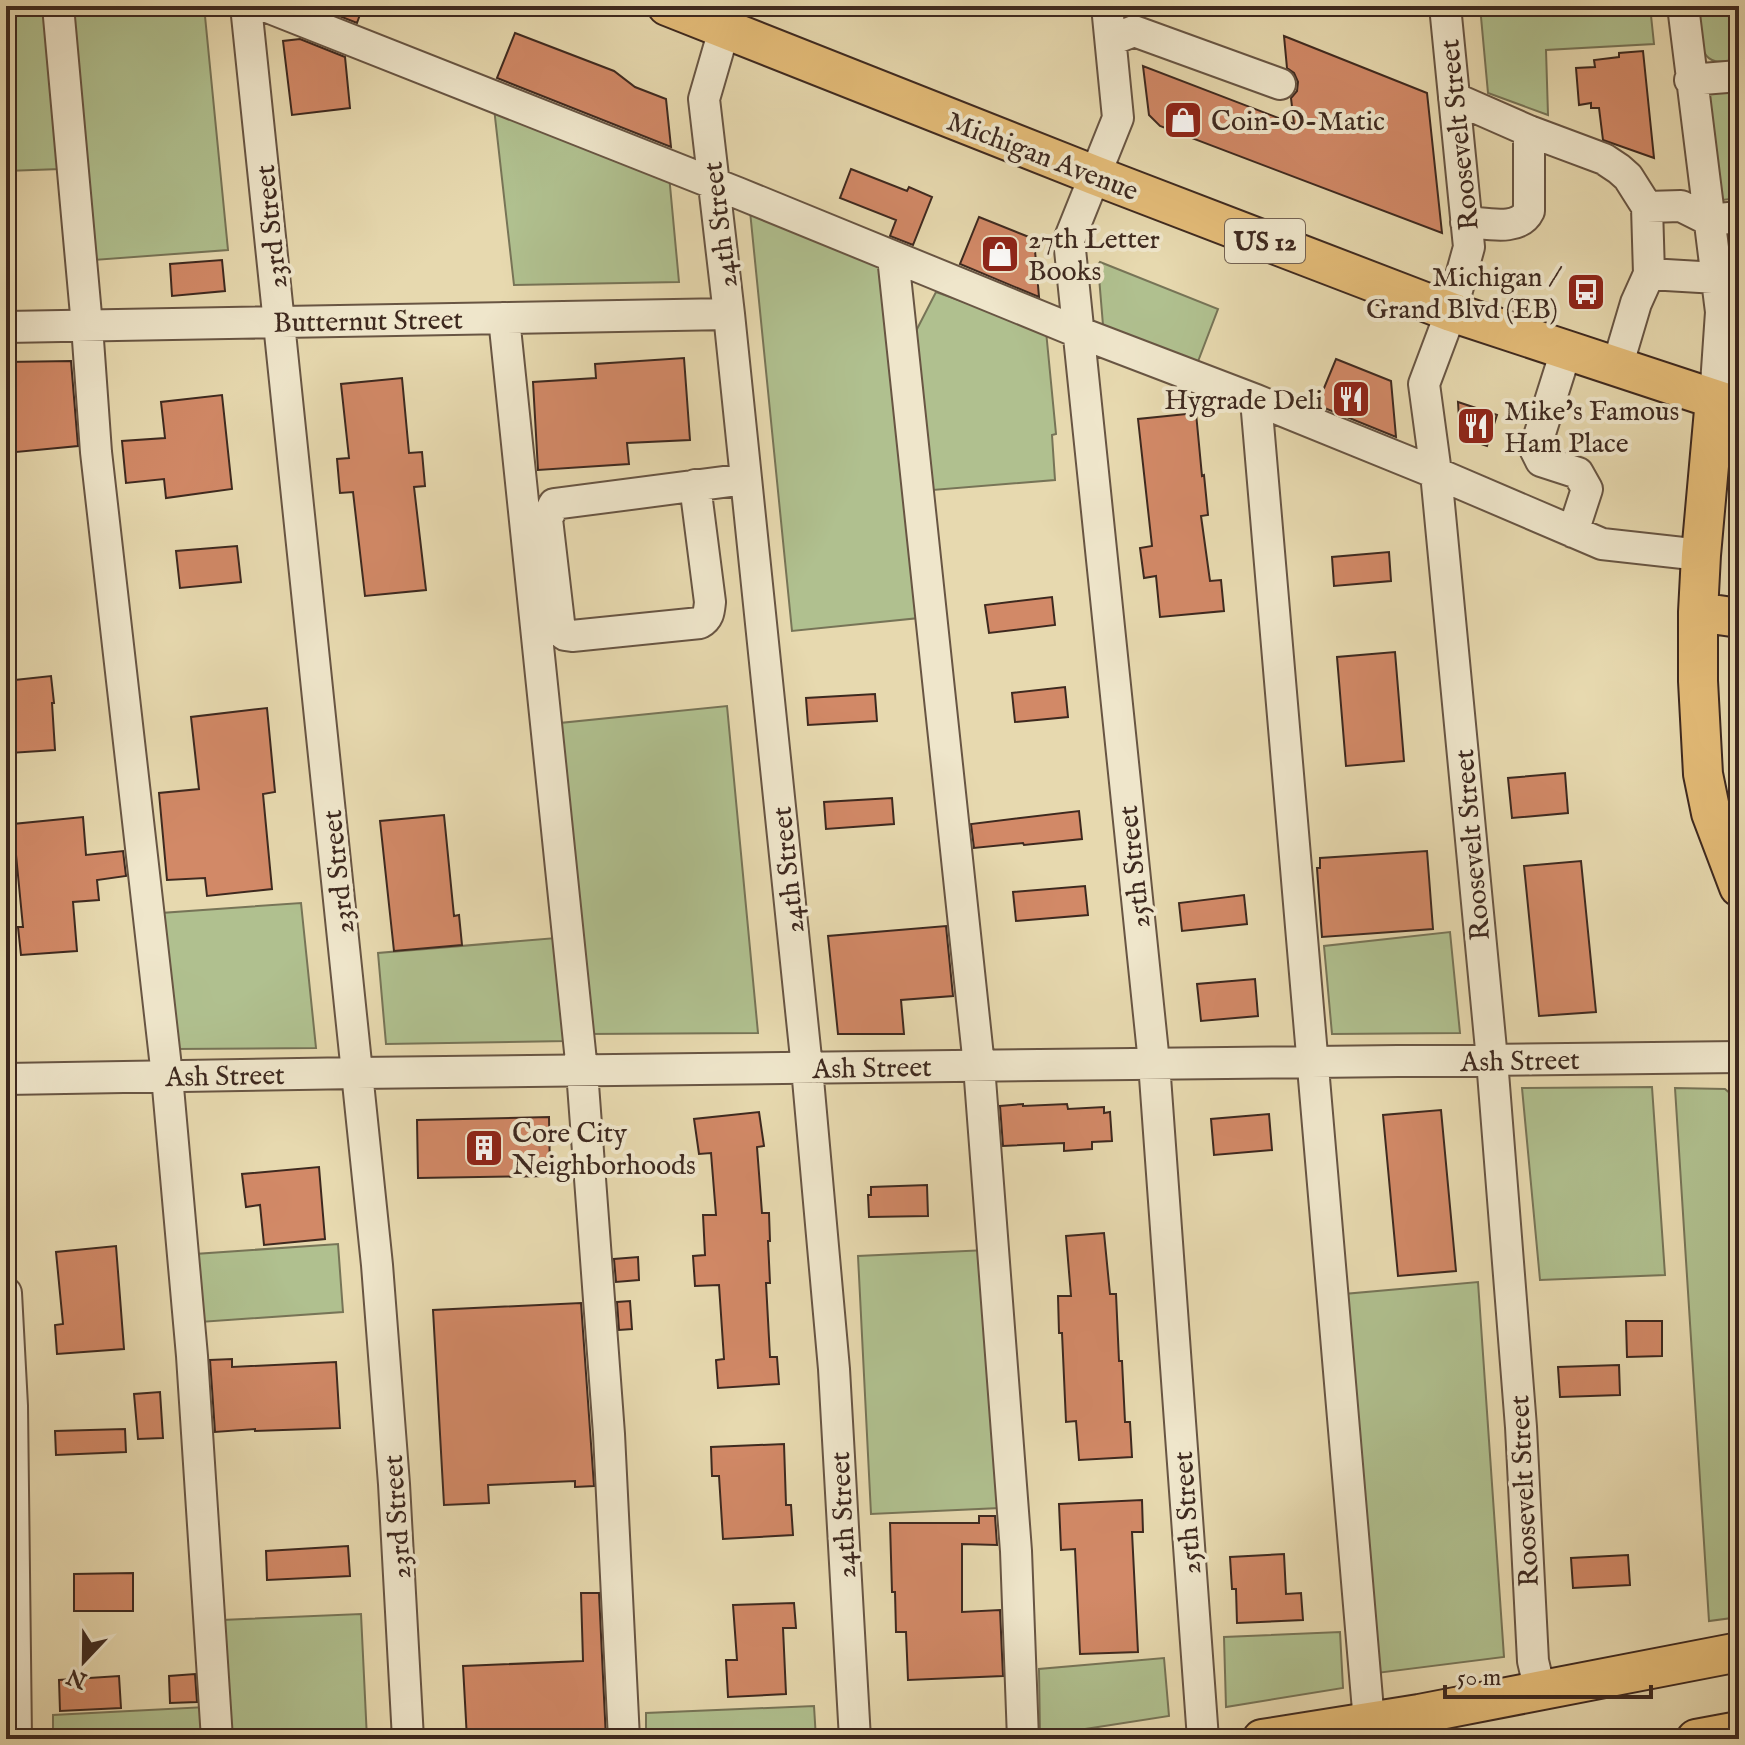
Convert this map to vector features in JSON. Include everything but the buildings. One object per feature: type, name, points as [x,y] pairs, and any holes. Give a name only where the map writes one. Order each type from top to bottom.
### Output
[{"type":"main road","name":"Michigan Avenue","points":[[667,6],[727,17],[1094,175],[1451,312],[1727,403]]},
{"type":"main road","points":[[1727,403],[1701,555],[1698,681],[1703,774],[1711,813],[1739,887]]},
{"type":"main road","points":[[1698,612],[1739,618]]},
{"type":"main road","points":[[1262,1739],[1316,1736],[1369,1722],[1415,1727],[1540,1691],[1739,1652]]},
{"type":"street","points":[[58,6],[96,452],[167,1076],[192,1356],[217,1739]]},
{"type":"street","name":"23rd Street","points":[[246,6],[377,1265],[394,1484],[408,1739]]},
{"type":"street","points":[[265,6],[1078,332],[1256,400],[1602,544],[1701,555]]},
{"type":"street","name":"25th Street","points":[[1107,6],[1118,118],[1069,240],[1154,1063],[1203,1739]]},
{"type":"street","name":"Roosevelt Street","points":[[1445,6],[1469,247],[1451,312],[1424,384],[1436,473],[1492,1060],[1521,1427],[1533,1661],[1540,1691]]},
{"type":"street","points":[[1683,6],[1721,312],[1727,403]]},
{"type":"street","name":"24th Street","points":[[727,17],[704,99],[807,1068],[834,1369],[855,1739]]},
{"type":"street","points":[[1111,40],[1134,31],[1280,84]]},
{"type":"street","points":[[1690,80],[1739,76]]},
{"type":"street","points":[[1454,98],[1604,159],[1628,177],[1647,207],[1649,274],[1636,303],[1617,367]]},
{"type":"street","points":[[1466,222],[1515,224],[1526,217],[1529,211],[1529,131]]},
{"type":"street","points":[[1647,207],[1681,206],[1709,220],[1739,217]]},
{"type":"street","points":[[893,257],[979,1066],[1016,1551],[1023,1739]]},
{"type":"street","points":[[1649,274],[1717,278]]},
{"type":"street","name":"Butternut Street","points":[[6,327],[729,314]]},
{"type":"street","points":[[504,318],[582,1071],[609,1434],[624,1739]]},
{"type":"street","points":[[1566,351],[1535,449],[1541,461],[1578,473],[1587,489],[1573,532]]},
{"type":"street","points":[[1256,400],[1369,1722]]},
{"type":"street","points":[[695,485],[710,602],[705,619],[700,623],[572,636],[560,631],[547,519],[554,504],[695,485],[746,479]]},
{"type":"street","name":"Ash Street","points":[[6,1079],[1739,1057]]},
{"type":"street","points":[[6,1293],[12,1406],[16,1739]]},
{"type":"green space","points":[[6,6],[46,6],[60,169],[6,171]]},
{"type":"green space","points":[[69,6],[204,6],[228,250],[94,260]]},
{"type":"green space","points":[[1480,6],[1650,6],[1654,44],[1546,50],[1548,115],[1488,93]]},
{"type":"green space","points":[[1698,6],[1739,6],[1739,60],[1719,62],[1707,56]]},
{"type":"green space","points":[[1739,88],[1739,198],[1722,200],[1708,91]]},
{"type":"green space","points":[[494,108],[669,175],[679,282],[514,285]]},
{"type":"green space","points":[[750,211],[883,264],[919,618],[792,631]]},
{"type":"green space","points":[[1100,262],[1218,309],[1197,364],[1103,325]]},
{"type":"green space","points":[[936,292],[1046,331],[1056,434],[1052,435],[1055,480],[933,490],[915,333]]},
{"type":"green space","points":[[727,706],[758,1033],[586,1034],[560,723]]},
{"type":"green space","points":[[301,903],[316,1048],[173,1049],[161,913]]},
{"type":"green space","points":[[1450,932],[1460,1033],[1332,1034],[1324,946]]},
{"type":"green space","points":[[556,938],[567,1041],[386,1044],[378,953]]},
{"type":"green space","points":[[1652,1087],[1665,1275],[1540,1280],[1522,1088]]},
{"type":"green space","points":[[1675,1088],[1725,1089],[1739,1101],[1739,1617],[1709,1621]]},
{"type":"green space","points":[[338,1244],[343,1312],[200,1322],[195,1254]]},
{"type":"green space","points":[[987,1250],[1000,1508],[871,1514],[858,1256]]},
{"type":"green space","points":[[1478,1282],[1504,1657],[1377,1673],[1344,1294]]},
{"type":"green space","points":[[361,1614],[367,1739],[227,1739],[222,1620]]},
{"type":"green space","points":[[1340,1632],[1343,1688],[1226,1707],[1224,1637]]},
{"type":"green space","points":[[1164,1658],[1169,1716],[1040,1736],[1039,1669]]},
{"type":"green space","points":[[814,1706],[816,1739],[646,1739],[646,1713]]},
{"type":"green space","points":[[206,1707],[207,1739],[53,1739],[53,1715]]},
{"type":"place","name":"Coin-O-Matic","points":[[1183,120]]},
{"type":"place","name":"27th Letter Books","points":[[1000,254]]},
{"type":"place","name":"Michigan / Grand Blvd (EB)","points":[[1586,292]]},
{"type":"place","name":"Hygrade Deli","points":[[1351,399]]},
{"type":"place","name":"Mike's Famous Ham Place","points":[[1476,426]]},
{"type":"place","name":"Core City Neighborhoods","points":[[484,1148]]}]
